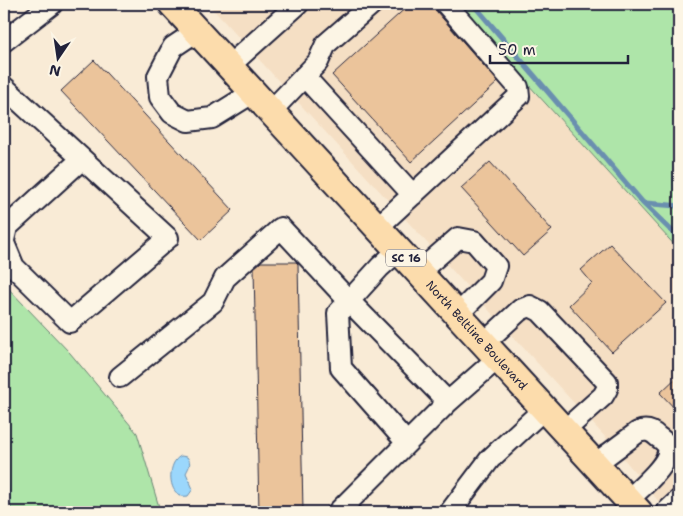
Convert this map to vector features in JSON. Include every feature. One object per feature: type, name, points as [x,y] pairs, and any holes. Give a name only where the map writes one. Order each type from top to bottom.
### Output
[{"type":"main road","name":"North Beltline Boulevard","points":[[172,4],[634,506]]},
{"type":"street","points":[[4,41],[52,4]]},
{"type":"street","points":[[229,66],[298,4]]},
{"type":"street","points":[[271,111],[318,62],[326,44],[372,4]]},
{"type":"street","points":[[378,227],[519,96],[518,87],[446,4]]},
{"type":"street","points":[[197,31],[174,47],[158,76],[160,97],[172,113],[188,121],[212,118],[254,92]]},
{"type":"street","points":[[304,76],[413,195]]},
{"type":"street","points":[[4,87],[168,238],[70,322],[14,267],[4,242],[8,227],[82,159]]},
{"type":"street","points":[[120,378],[213,302],[225,278],[281,228],[348,301],[448,402]]},
{"type":"street","points":[[419,272],[458,238],[474,241],[496,266],[491,281],[458,314]]},
{"type":"street","points":[[399,250],[380,267],[338,313],[341,368],[407,444]]},
{"type":"street","points":[[338,512],[448,402],[491,351],[520,310],[530,306],[540,311],[607,382],[607,389],[603,396],[565,430]]},
{"type":"street","points":[[450,512],[490,459],[544,408]]},
{"type":"street","points":[[596,464],[638,432],[644,430],[653,432],[667,446],[668,453],[665,463],[634,506]]},
{"type":"street","points":[[666,512],[679,500]]},
{"type":"shaded area","points":[[208,4],[455,4],[679,250],[679,512],[666,512],[607,439]]},
{"type":"green space","points":[[455,4],[679,4],[679,250]]},
{"type":"green space","points":[[4,284],[70,353],[137,433],[159,507],[165,512],[4,512]]},
{"type":"water","points":[[181,456],[187,457],[190,465],[186,473],[193,489],[188,496],[181,496],[176,492],[171,480],[173,465]]},
{"type":"building","points":[[410,4],[434,4],[437,12],[498,82],[411,162],[332,75]]},
{"type":"building","points":[[94,60],[233,210],[201,240],[61,91]]},
{"type":"building","points":[[490,162],[552,230],[523,256],[461,188]]},
{"type":"building","points":[[610,244],[666,303],[612,352],[569,305],[592,283],[581,270]]},
{"type":"building","points":[[261,262],[296,262],[298,264],[303,512],[259,512],[254,268]]},
{"type":"building","points":[[679,375],[679,413],[660,393]]},
{"type":"waterway","points":[[473,4],[643,203],[679,206]]},
{"type":"waterway","points":[[643,203],[679,238]]},
{"type":"waterway","points":[[4,470],[9,512]]}]
